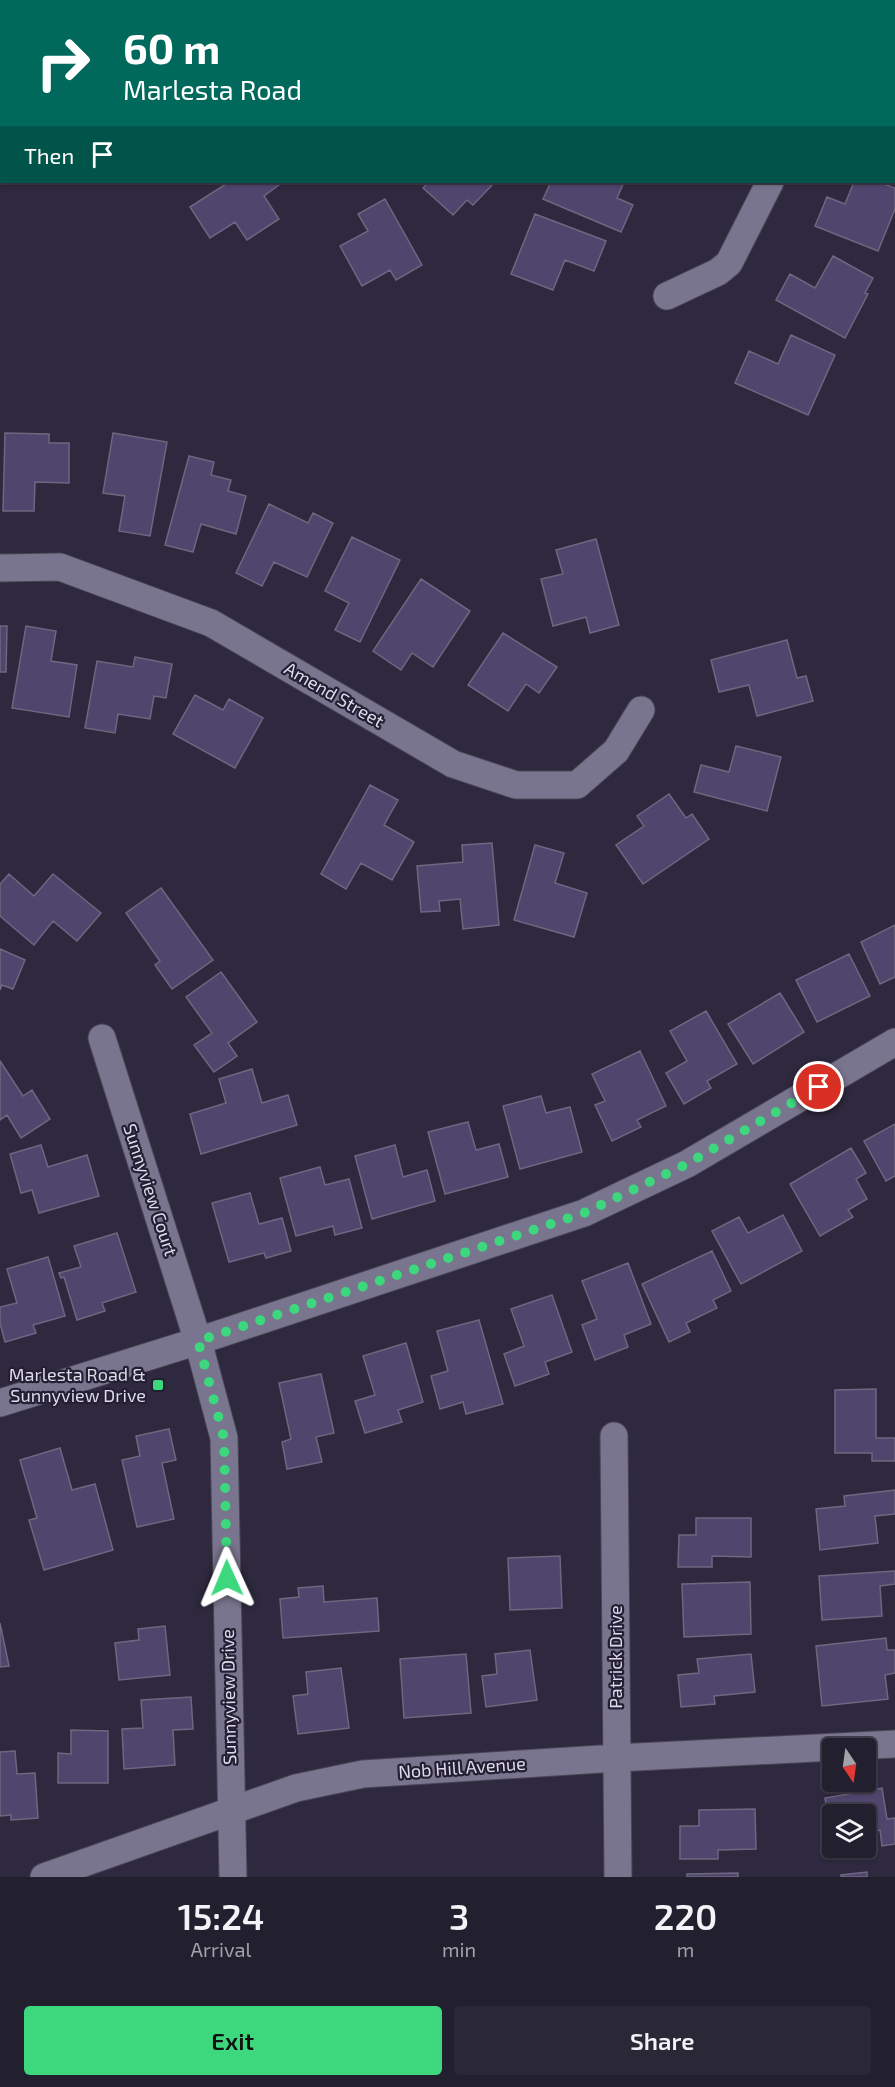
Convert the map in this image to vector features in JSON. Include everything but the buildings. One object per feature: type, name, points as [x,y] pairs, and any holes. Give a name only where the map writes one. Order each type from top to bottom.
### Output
[{"type":"street","points":[[667,296],[718,272],[729,263],[769,183]]},
{"type":"street","name":"Amend Street","points":[[0,568],[60,567],[211,623],[453,764],[516,785],[577,784],[616,751],[641,710]]},
{"type":"street","name":"Sunnyview Court","points":[[102,1038],[198,1341]]},
{"type":"street","points":[[0,1403],[198,1341],[584,1213],[687,1164],[895,1042]]},
{"type":"street","name":"Sunnyview Drive","points":[[198,1341],[224,1438],[232,1877]]},
{"type":"street","name":"Patrick Drive","points":[[614,1436],[618,1877]]},
{"type":"street","name":"Nob Hill Avenue","points":[[44,1877],[296,1788],[363,1774],[895,1744]]},
{"type":"place","name":"Marlesta Road & Sunnyview Drive","points":[[158,1385]]},
{"type":"route","points":[[227,1578],[224,1438],[198,1341],[584,1213],[687,1164],[819,1087]]}]
